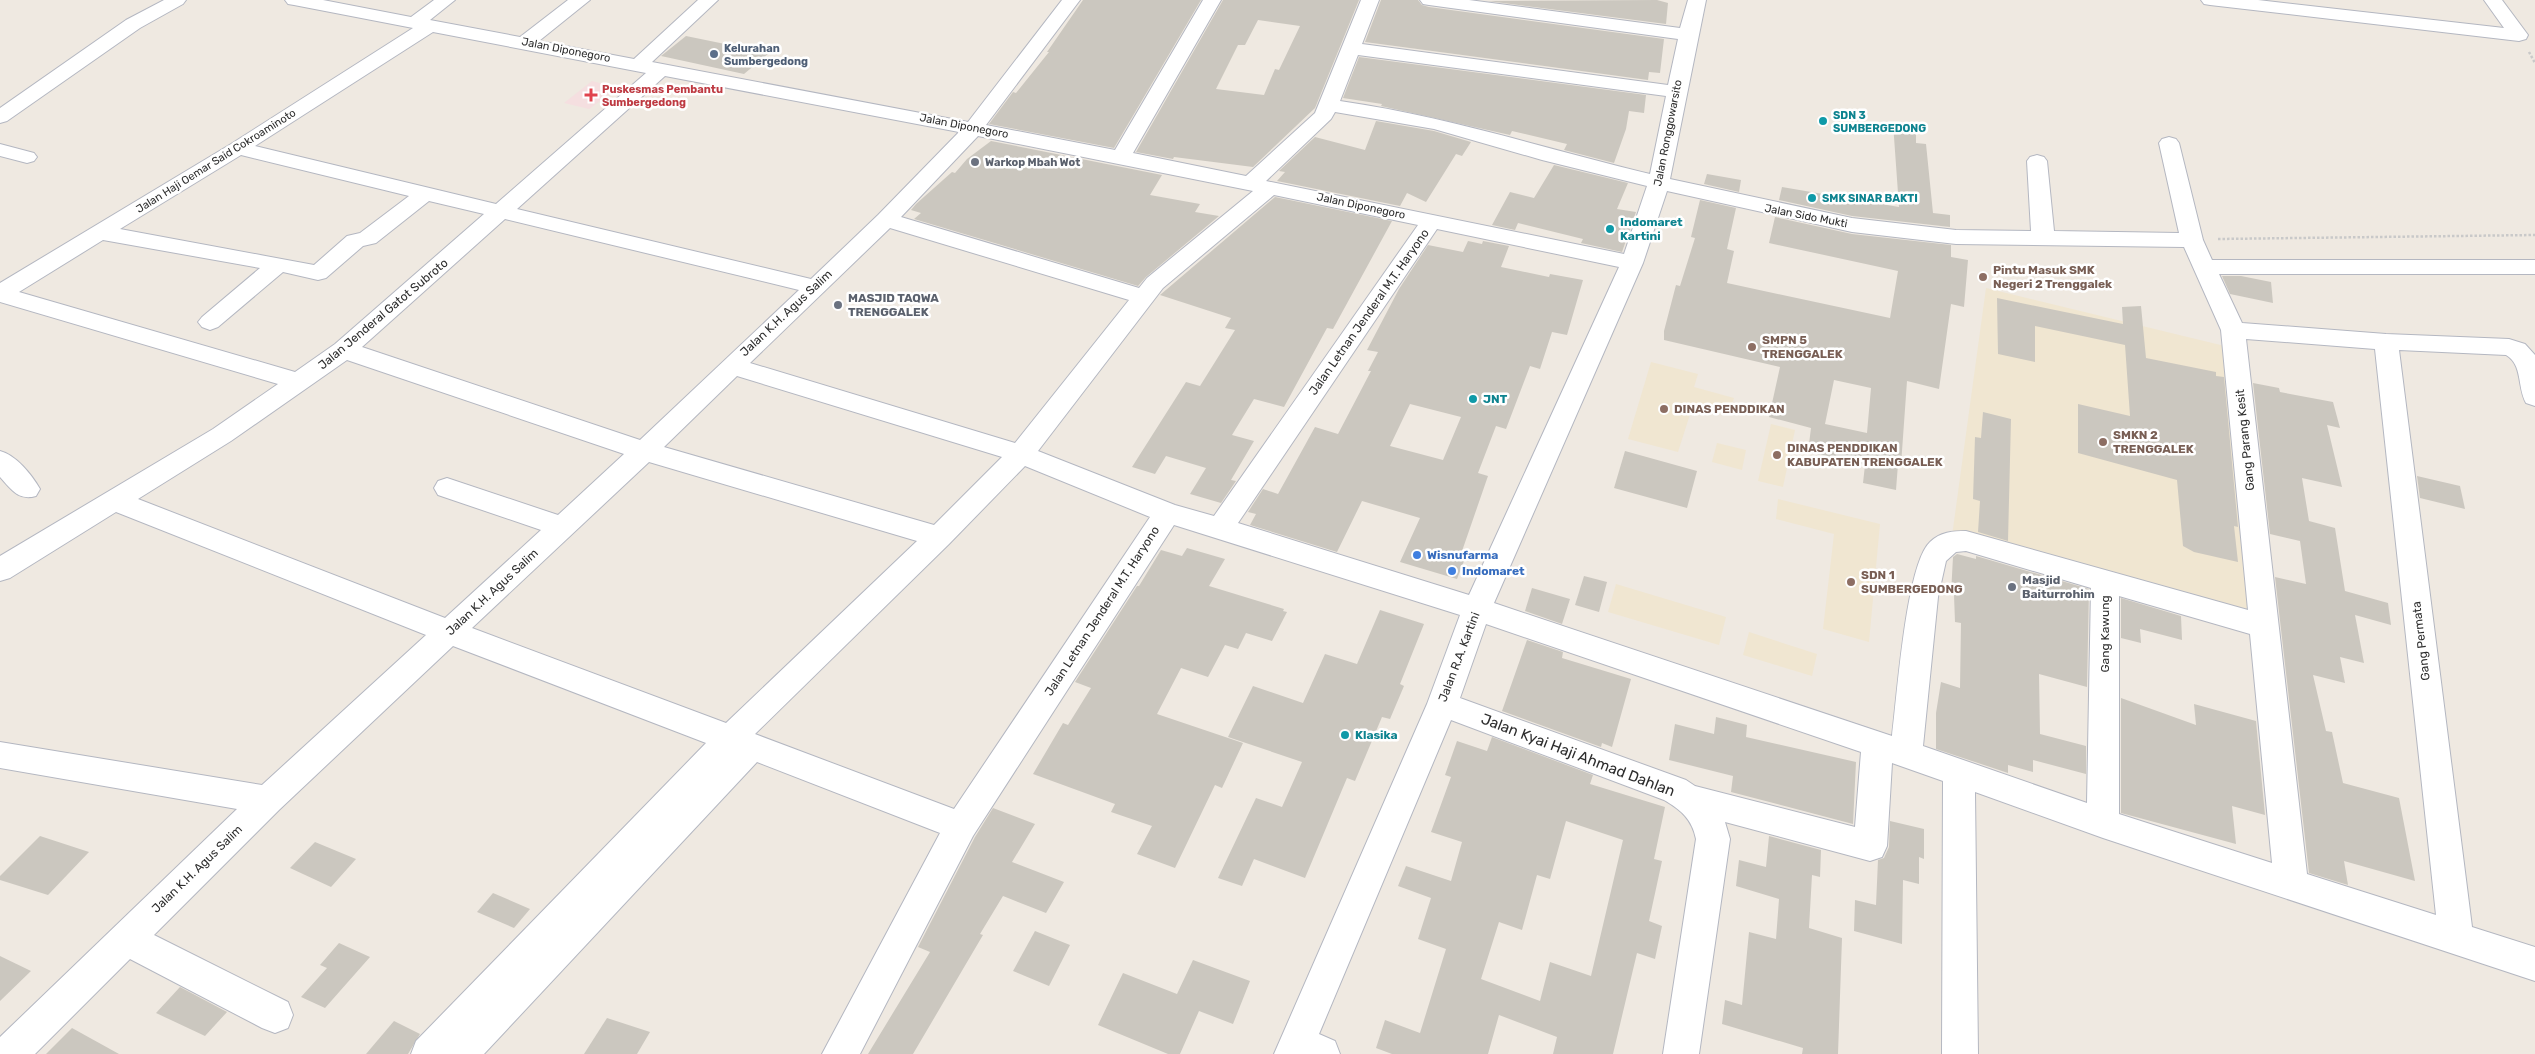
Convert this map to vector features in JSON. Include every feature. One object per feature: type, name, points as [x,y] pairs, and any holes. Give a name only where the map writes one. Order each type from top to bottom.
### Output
[{"type":"street","points":[[0,117],[133,24],[177,0]]},
{"type":"street","name":"Jalan Diponegoro","points":[[297,0],[974,128],[1261,185],[1632,263]]},
{"type":"street","name":"Jalan Haji Oemar Said Cokroaminoto","points":[[0,293],[238,148],[422,25],[446,0]]},
{"type":"street","points":[[525,43],[565,9],[581,0]]},
{"type":"street","name":"Jalan Jenderal Gatot Subroto","points":[[0,570],[222,435],[344,350],[503,210],[650,66],[709,0]]},
{"type":"street","name":"Jalan K.H. Agus Salim","points":[[9,1054],[268,800],[644,451],[886,220],[974,128],[1071,0]]},
{"type":"street","points":[[1121,157],[1180,50],[1212,0]]},
{"type":"street","points":[[429,1054],[570,921],[939,537],[1014,452],[1137,295],[1166,273],[1261,185],[1267,166],[1314,125],[1330,105],[1350,48],[1370,0]]},
{"type":"street","points":[[1429,0],[1535,7],[1688,35]]},
{"type":"street","name":"Jalan Ronggowarsito","points":[[1632,263],[1659,183],[1688,35],[1697,0]]},
{"type":"street","points":[[2210,0],[2519,35],[2493,0]]},
{"type":"street","points":[[1350,48],[1677,92]]},
{"type":"street","name":"Jalan Sido Mukti","points":[[1330,105],[1438,124],[1549,156],[1659,183],[1843,223],[1956,237],[2043,239]]},
{"type":"street","name":"Gang Parang Kesit","points":[[2169,143],[2192,240],[2234,330],[2291,885]]},
{"type":"street","points":[[238,148],[503,210],[814,287]]},
{"type":"street","points":[[0,150],[27,157]]},
{"type":"street","points":[[2036,161],[2043,239],[2192,240]]},
{"type":"street","points":[[98,232],[279,264],[318,273],[355,242],[368,238],[427,192]]},
{"type":"street","points":[[886,220],[1137,295]]},
{"type":"street","name":"Jalan Letnan Jenderal M.T. Haryono","points":[[840,1054],[961,826],[1167,513],[1220,528],[1432,221]]},
{"type":"street","name":"Jalan R.A. Kartini","points":[[1304,1050],[1442,704],[1477,609],[1632,263]]},
{"type":"street","points":[[210,322],[279,264]]},
{"type":"street","points":[[2205,267],[2535,267]]},
{"type":"street","points":[[0,268],[27,276]]},
{"type":"street","points":[[0,293],[300,382]]},
{"type":"street","points":[[2234,330],[2386,342],[2514,348],[2521,352],[2527,361],[2535,396]]},
{"type":"street","name":"Gang Permata","points":[[2386,342],[2456,940]]},
{"type":"street","points":[[344,350],[644,451],[939,537]]},
{"type":"street","points":[[731,366],[1014,452],[1167,513]]},
{"type":"street","points":[[0,460],[27,490]]},
{"type":"street","points":[[447,488],[562,527]]},
{"type":"street","points":[[115,500],[449,632],[961,826]]},
{"type":"street","points":[[1220,528],[1477,609],[2103,823],[2456,940],[2535,964]]},
{"type":"street","points":[[1689,798],[1870,846],[1933,558],[1940,549],[1950,542],[1966,541],[2105,580]]},
{"type":"street","name":"Gang Kawung","points":[[2103,823],[2105,580],[2264,626]]},
{"type":"street","name":"Jalan Kyai Haji Ahmad Dahlan","points":[[1442,704],[1649,780],[1689,798],[1702,808],[1710,823],[1712,839],[1681,1054]]},
{"type":"street","points":[[0,755],[268,800]]},
{"type":"street","points":[[1959,774],[1960,1054]]},
{"type":"street","points":[[459,1054],[570,921]]},
{"type":"street","points":[[126,939],[275,1015]]},
{"type":"path","points":[[2192,240],[2535,235]]},
{"type":"shaded area","name":"Puskesmas Pembantu Sumbergedong","points":[[592,81],[618,88],[589,109],[564,103]]},
{"type":"shaded area","name":"SMKN 2 TRENGGALEK","points":[[1986,288],[2233,348],[2254,618],[1952,536]]},
{"type":"shaded area","name":"DINAS PENDDIKAN","points":[[1651,362],[1698,374],[1694,387],[1734,398],[1729,414],[1693,405],[1678,452],[1628,439]]},
{"type":"shaded area","name":"DINAS PENDDIKAN KABUPATEN TRENGGALEK","points":[[1771,424],[1795,430],[1783,487],[1758,481]]},
{"type":"shaded area","name":"DINAS PENDDIKAN","points":[[1717,443],[1746,450],[1742,470],[1712,462]]},
{"type":"shaded area","name":"SDN 1 SUMBERGEDONG","points":[[1778,499],[1880,524],[1869,642],[1823,629],[1834,534],[1776,519]]},
{"type":"shaded area","points":[[1616,584],[1726,617],[1719,645],[1608,612]]},
{"type":"shaded area","points":[[1749,632],[1817,654],[1812,676],[1743,655]]},
{"type":"building","points":[[1083,0],[1201,0],[1114,148],[989,124],[1013,92],[1016,93],[1049,52],[1047,52]]},
{"type":"building","points":[[1223,0],[1359,0],[1315,108],[1253,167],[1174,157],[1173,159],[1136,152]],"holes":[[[1258,20],[1300,26],[1279,70],[1275,69],[1264,95],[1216,89],[1238,45],[1245,45]]]},
{"type":"building","points":[[1381,0],[1418,0],[1422,5],[1429,7],[1664,39],[1660,73],[1649,72],[1648,80],[1365,42]]},
{"type":"building","points":[[1657,0],[1668,3],[1666,24],[1488,1]]},
{"type":"building","name":"Kelurahan Sumbergedong","points":[[686,36],[769,53],[744,74],[661,56]]},
{"type":"building","points":[[1359,57],[1646,95],[1644,113],[1629,111],[1626,129],[1614,163],[1564,150],[1567,144],[1512,131],[1510,135],[1381,106],[1382,104],[1343,98]]},
{"type":"building","points":[[1376,121],[1434,131],[1471,142],[1462,156],[1456,154],[1426,202],[1407,193],[1400,206],[1277,181],[1285,172],[1279,171],[1315,137],[1365,150]]},
{"type":"building","points":[[1893,123],[1916,127],[1916,143],[1926,144],[1933,213],[1950,215],[1950,227],[1852,216],[1779,200],[1782,187],[1899,207]]},
{"type":"building","points":[[991,141],[1162,175],[1150,195],[1200,204],[1195,212],[1219,216],[1146,277],[1138,286],[914,219],[921,213],[911,210],[916,204],[952,172],[955,173],[967,159]]},
{"type":"building","points":[[1554,165],[1628,183],[1617,209],[1636,212],[1622,252],[1581,243],[1583,239],[1518,223],[1515,230],[1492,225],[1510,192],[1534,198]]},
{"type":"building","points":[[1707,174],[1741,180],[1739,192],[1704,184]]},
{"type":"building","points":[[1275,197],[1392,221],[1333,329],[1327,328],[1284,407],[1254,399],[1232,435],[1254,441],[1231,480],[1236,481],[1221,503],[1190,494],[1206,468],[1166,456],[1155,474],[1132,467],[1186,382],[1200,386],[1235,330],[1225,328],[1231,318],[1160,295]]},
{"type":"building","points":[[1700,200],[1736,208],[1727,249],[1734,251],[1727,283],[1890,318],[1898,271],[1769,243],[1775,217],[1852,234],[1951,245],[1951,257],[1968,260],[1964,307],[1951,304],[1939,389],[1907,381],[1901,465],[1898,464],[1896,490],[1863,483],[1865,465],[1808,452],[1811,428],[1769,417],[1780,367],[1664,340],[1664,331],[1676,285],[1680,286],[1695,238],[1691,237]],"holes":[[[1834,380],[1871,388],[1867,433],[1825,424]]]},
{"type":"building","points":[[1468,241],[1482,244],[1483,241],[1509,246],[1501,267],[1549,277],[1550,274],[1583,280],[1567,335],[1552,332],[1540,369],[1530,366],[1506,429],[1496,426],[1478,473],[1488,476],[1461,554],[1466,556],[1457,579],[1400,562],[1420,518],[1362,501],[1337,552],[1250,525],[1256,514],[1248,512],[1263,489],[1278,494],[1315,427],[1338,434],[1371,371],[1368,371],[1378,352],[1367,350],[1399,289],[1428,245],[1463,252]],"holes":[[[1410,404],[1461,417],[1443,460],[1390,446]]]},
{"type":"building","points":[[2222,276],[2241,276],[2271,282],[2273,303],[2230,294]]},
{"type":"building","points":[[1997,298],[2123,324],[2122,307],[2141,306],[2146,358],[2216,372],[2216,376],[2224,377],[2238,527],[2234,526],[2238,562],[2194,552],[2183,546],[2177,480],[2078,453],[2078,404],[2130,416],[2125,345],[2035,326],[2035,362],[1998,354]]},
{"type":"building","points":[[2253,383],[2279,388],[2280,392],[2333,402],[2340,428],[2327,425],[2342,487],[2302,478],[2309,521],[2335,528],[2345,591],[2388,603],[2391,625],[2355,615],[2364,663],[2340,657],[2345,683],[2313,675],[2326,731],[2332,732],[2343,783],[2399,798],[2415,881],[2344,861],[2348,885],[2309,873],[2275,577],[2306,584],[2300,541],[2270,534]]},
{"type":"building","points":[[1983,412],[2011,419],[2008,541],[1978,532],[1980,501],[1973,499],[1975,437],[1981,438]]},
{"type":"building","points":[[1625,451],[1697,471],[1687,508],[1614,488]]},
{"type":"building","points":[[2417,476],[2460,486],[2465,509],[2420,498]]},
{"type":"building","points":[[1187,548],[1225,559],[1209,586],[1284,609],[1283,611],[1287,612],[1272,641],[1246,633],[1238,649],[1225,645],[1208,677],[1181,668],[1157,714],[1243,743],[1222,788],[1215,785],[1175,868],[1137,854],[1152,826],[1111,812],[1115,804],[1033,774],[1063,723],[1068,725],[1091,688],[1075,682],[1161,550],[1182,556]]},
{"type":"building","points":[[1957,554],[1976,559],[1976,556],[2089,589],[2087,687],[2039,674],[2040,734],[2086,746],[2086,774],[2033,760],[2033,772],[2008,765],[2008,773],[1936,749],[1936,713],[1941,682],[1960,688],[1961,623],[1955,622],[1954,595],[1951,594],[1953,557]]},
{"type":"building","points":[[1584,576],[1607,582],[1599,612],[1575,605]]},
{"type":"building","points":[[1532,588],[1570,599],[1562,624],[1525,611]]},
{"type":"building","points":[[2121,598],[2181,616],[2182,640],[2140,629],[2141,643],[2121,638]]},
{"type":"building","points":[[1380,610],[1424,624],[1400,684],[1404,686],[1390,719],[1382,717],[1355,781],[1347,778],[1305,878],[1254,859],[1242,886],[1218,878],[1256,798],[1282,807],[1302,762],[1228,737],[1253,686],[1303,703],[1325,654],[1357,664]]},
{"type":"building","points":[[1527,640],[1563,652],[1562,658],[1631,679],[1612,747],[1602,743],[1601,747],[1502,711]]},
{"type":"building","points":[[2121,698],[2196,725],[2194,704],[2256,721],[2265,815],[2232,806],[2236,844],[2121,813]]},
{"type":"building","points":[[1716,717],[1747,725],[1746,737],[1856,762],[1853,824],[1731,792],[1733,776],[1669,760],[1675,724],[1714,734]]},
{"type":"building","points":[[1492,737],[1593,775],[1590,784],[1665,807],[1654,859],[1662,861],[1649,921],[1662,926],[1655,959],[1637,953],[1613,1054],[1553,1054],[1557,1037],[1499,1015],[1488,1054],[1392,1054],[1376,1048],[1385,1020],[1420,1033],[1446,949],[1418,939],[1431,898],[1398,886],[1406,866],[1451,881],[1462,842],[1431,832],[1451,777],[1445,775],[1457,741],[1487,751]],"holes":[[[1566,821],[1623,840],[1591,976],[1550,962],[1540,1001],[1481,979],[1499,922],[1522,930],[1537,875],[1550,879]]]},
{"type":"building","points":[[993,808],[1035,824],[1012,862],[1064,882],[1046,913],[1003,896],[980,934],[983,935],[913,1054],[868,1054],[930,952],[918,947],[975,837]]},
{"type":"building","points":[[1890,821],[1924,829],[1924,859],[1919,857],[1919,884],[1903,880],[1902,944],[1854,931],[1855,900],[1876,905],[1878,860],[1884,858],[1889,847]]},
{"type":"building","points":[[40,836],[89,852],[48,895],[0,880],[0,876]]},
{"type":"building","points":[[1769,836],[1821,850],[1820,877],[1812,875],[1809,928],[1842,938],[1838,1054],[1802,1054],[1803,1048],[1722,1024],[1725,1000],[1742,1005],[1749,932],[1776,939],[1779,899],[1736,886],[1739,860],[1766,867]]},
{"type":"building","points":[[315,842],[356,859],[331,887],[290,868]]},
{"type":"building","points":[[493,893],[530,909],[514,928],[477,912]]},
{"type":"building","points":[[1035,931],[1070,945],[1049,986],[1013,971]]},
{"type":"building","points":[[339,943],[370,957],[325,1008],[301,997],[327,968],[320,965]]},
{"type":"building","points":[[0,956],[31,971],[0,1001]]},
{"type":"building","points":[[1193,960],[1250,981],[1233,1024],[1199,1011],[1180,1054],[1168,1054],[1098,1025],[1123,973],[1177,994]]},
{"type":"building","points":[[180,987],[227,1012],[205,1036],[156,1013]]},
{"type":"building","points":[[607,1018],[650,1032],[637,1054],[584,1054]]},
{"type":"building","points":[[394,1021],[420,1034],[408,1054],[366,1054]]},
{"type":"building","points":[[72,1028],[119,1054],[46,1054]]},
{"type":"place","name":"Kelurahan Sumbergedong","points":[[714,54]]},
{"type":"place","name":"Puskesmas Pembantu Sumbergedong","points":[[591,95]]},
{"type":"place","name":"SDN 3 SUMBERGEDONG","points":[[1823,121]]},
{"type":"place","name":"Warkop Mbah Wot","points":[[975,162]]},
{"type":"place","name":"SMK SINAR BAKTI","points":[[1812,198]]},
{"type":"place","name":"Indomaret Kartini","points":[[1610,229]]},
{"type":"place","name":"Pintu Masuk SMK Negeri 2 Trenggalek","points":[[1983,277]]},
{"type":"place","name":"MASJID TAQWA TRENGGALEK","points":[[838,305]]},
{"type":"place","name":"SMPN 5 TRENGGALEK","points":[[1752,347]]},
{"type":"place","name":"JNT","points":[[1473,399]]},
{"type":"place","name":"DINAS PENDDIKAN","points":[[1664,409]]},
{"type":"place","name":"SMKN 2 TRENGGALEK","points":[[2103,442]]},
{"type":"place","name":"DINAS PENDDIKAN KABUPATEN TRENGGALEK","points":[[1777,455]]},
{"type":"place","name":"Wisnufarma","points":[[1417,555]]},
{"type":"place","name":"Indomaret","points":[[1452,571]]},
{"type":"place","name":"SDN 1 SUMBERGEDONG","points":[[1851,582]]},
{"type":"place","name":"Masjid Baiturrohim","points":[[2012,587]]},
{"type":"place","name":"Klasika","points":[[1345,735]]}]
